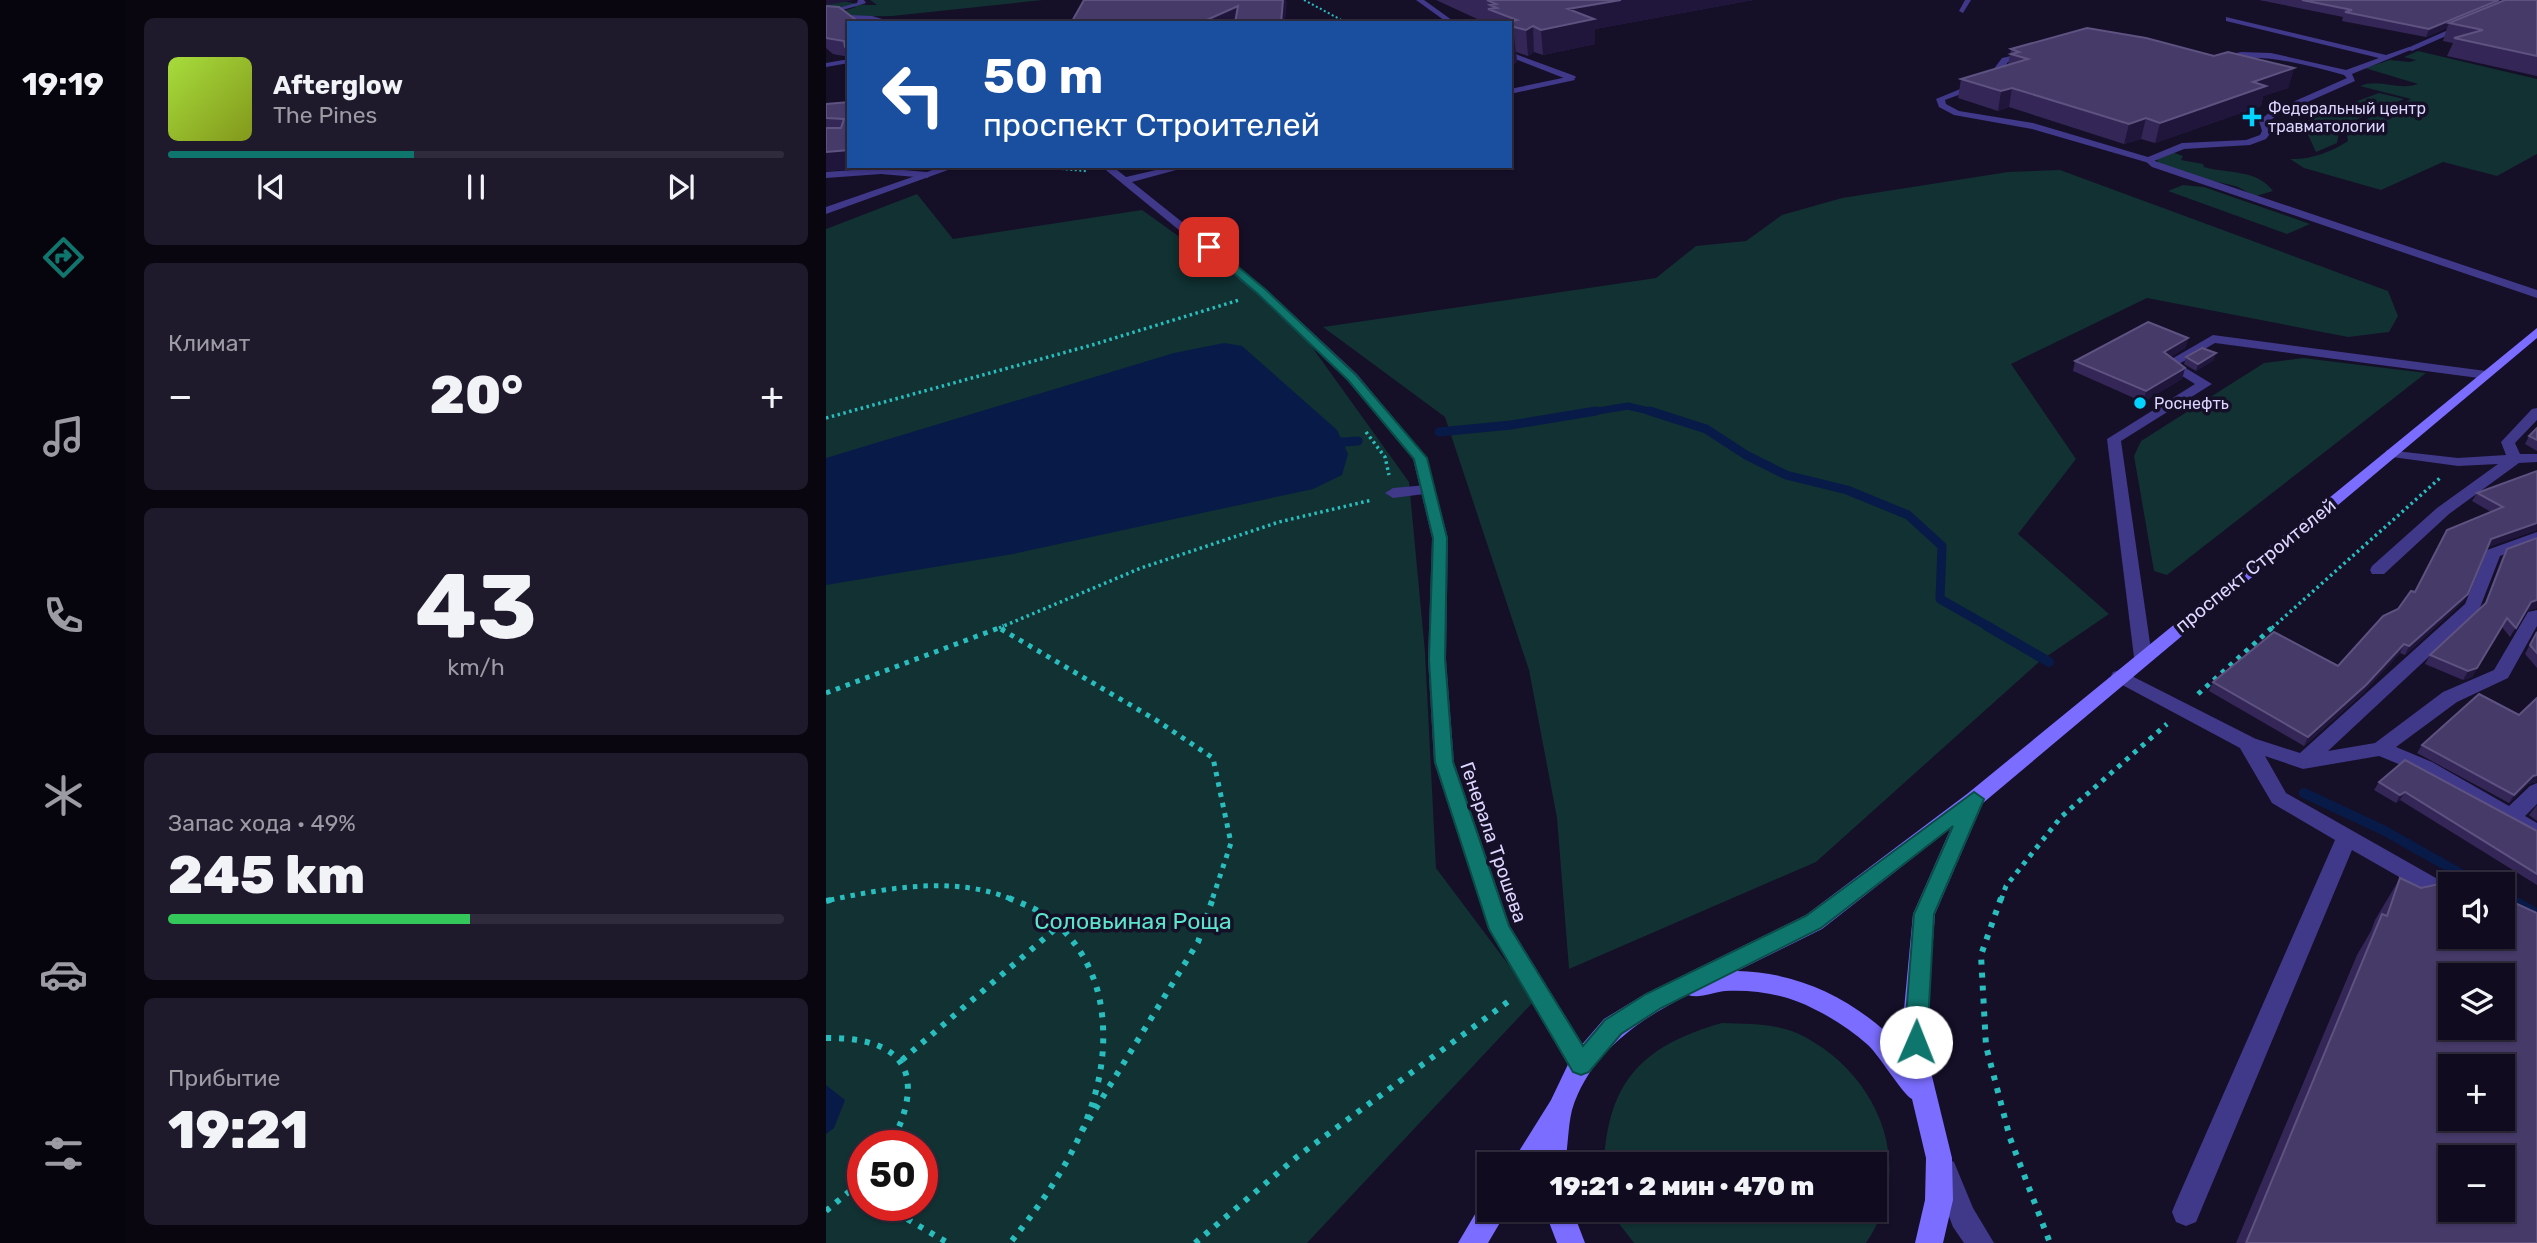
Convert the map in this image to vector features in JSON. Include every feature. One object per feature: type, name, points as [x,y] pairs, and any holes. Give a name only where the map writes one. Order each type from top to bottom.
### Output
[{"type":"main road","name":"проспект Строителей","points":[[1532,1152],[1560,1109],[1581,1064],[1613,1027],[1653,1001],[1814,922],[1974,799],[2537,332]]},
{"type":"main road","name":"проспект Строителей","points":[[1929,1243],[1939,1200],[1939,1158],[1916,1064],[1915,1020],[1924,914],[1974,799]]},
{"type":"main road","name":"проспект Строителей","points":[[1653,1001],[1707,983],[1763,982],[1818,997],[1868,1027],[1907,1071],[1933,1126]]},
{"type":"main road","name":"проспект Строителей","points":[[1554,1152],[1560,1109]]},
{"type":"main road","points":[[1472,1243],[1486,1222]]},
{"type":"main road","points":[[1563,1222],[1571,1243]]},
{"type":"street","points":[[826,15],[859,5],[863,2],[861,0]]},
{"type":"street","points":[[1419,0],[1450,21]]},
{"type":"street","points":[[1964,10],[1968,0]]},
{"type":"street","points":[[826,15],[885,21]]},
{"type":"street","points":[[2229,19],[2385,57]]},
{"type":"street","points":[[2347,73],[2480,20]]},
{"type":"street","points":[[2042,50],[2005,60],[1990,80],[1947,95],[1940,99],[1942,105],[1957,113],[2034,125],[2149,160],[2168,170],[2537,294]]},
{"type":"street","points":[[2149,160],[2182,146],[2226,146],[2263,137],[2267,131],[2263,121],[2353,79],[2347,73],[2263,54],[2241,54],[2210,61]]},
{"type":"street","points":[[1512,55],[1572,78],[1512,93]]},
{"type":"street","points":[[826,65],[847,61]]},
{"type":"street","points":[[826,211],[948,168]]},
{"type":"street","points":[[1115,174],[1168,168]]},
{"type":"street","points":[[826,174],[881,171],[927,175]]},
{"type":"street","name":"Генерала Трошева","points":[[1115,174],[1230,264],[1352,377],[1420,458],[1440,538],[1437,659],[1444,762],[1500,929],[1581,1064]]},
{"type":"street","points":[[2143,657],[2114,439],[2205,384],[2170,364],[2213,339],[2486,375]]},
{"type":"street","points":[[2515,459],[2508,442],[2537,412]]},
{"type":"street","points":[[2392,453],[2458,462],[2537,458]]},
{"type":"street","points":[[2378,570],[2443,511],[2515,459]]},
{"type":"street","points":[[1393,493],[1427,489]]},
{"type":"street","points":[[2303,762],[2473,606],[2493,553],[2537,537]]},
{"type":"street","points":[[2120,676],[2247,743],[2303,762],[2380,749],[2450,697],[2501,674],[2536,615]]},
{"type":"street","points":[[2247,743],[2279,798],[2438,890]]},
{"type":"street","points":[[2380,749],[2425,767],[2537,832]]},
{"type":"street","points":[[2511,817],[2537,791]]},
{"type":"street","points":[[2186,1212],[2347,838]]},
{"type":"street","points":[[1939,1158],[1963,1217],[1980,1243]]},
{"type":"path","points":[[1304,0],[1343,21]]},
{"type":"path","points":[[1051,168],[1115,174]]},
{"type":"path","points":[[826,418],[1092,345],[1241,300],[1230,291]]},
{"type":"path","points":[[826,693],[1000,628],[1141,568],[1279,522],[1355,505],[1393,493],[1385,457],[1361,426]]},
{"type":"path","points":[[2050,1243],[2010,1138],[1986,1046],[1981,955],[2006,886],[2061,817],[2458,462]]},
{"type":"path","points":[[1000,628],[1156,720],[1213,758],[1231,843],[1198,942],[1082,1131],[1059,1175],[1010,1243]]},
{"type":"path","points":[[826,901],[906,886],[952,886],[993,892],[1030,906],[1059,925],[1084,954],[1089,965],[1099,989],[1105,1031],[1099,1078],[1082,1131]]},
{"type":"path","points":[[902,1060],[1059,925]]},
{"type":"path","points":[[1195,1243],[1298,1156],[1533,984]]},
{"type":"path","points":[[826,1038],[869,1039],[888,1047],[902,1060],[909,1080],[909,1105],[900,1130]]},
{"type":"path","points":[[826,1211],[847,1198]]},
{"type":"path","points":[[911,1221],[948,1243]]},
{"type":"green space","points":[[826,0],[877,5],[870,0],[1043,0],[892,16],[826,17],[856,7],[826,9]]},
{"type":"green space","points":[[2418,51],[2537,79],[2537,154],[2497,176],[2443,162],[2381,190],[2304,168],[2290,159],[2313,157],[2335,149],[2348,141],[2346,130],[2411,99],[2360,86],[2374,83],[2403,86],[2418,84],[2365,68],[2390,60],[2410,62],[2416,60],[2404,57]]},
{"type":"green space","points":[[2379,93],[2404,99],[2340,127],[2337,143],[2316,152],[2302,122],[2338,111],[2336,109]]},
{"type":"green space","points":[[2172,152],[2183,156],[2181,160],[2259,179],[2273,191],[2256,196],[2234,186],[2158,164],[2157,159]]},
{"type":"green space","points":[[2060,170],[2388,291],[2398,316],[2389,332],[2348,337],[2147,298],[2011,364],[2076,459],[2018,534],[2109,614],[2040,661],[1816,862],[1569,969],[1557,818],[1529,670],[1445,417],[1323,327],[1656,278],[1696,246],[1746,241],[1782,215],[1842,198],[2008,172]]},
{"type":"green space","points":[[2183,185],[2204,187],[2310,224],[2287,234],[2168,191]]},
{"type":"green space","name":"Соловьиная Роща","points":[[917,194],[953,239],[1142,210],[1289,315],[1409,482],[1425,652],[1436,868],[1535,1000],[1307,1243],[826,1243],[826,229]]},
{"type":"green space","points":[[2303,358],[2426,373],[2167,575],[2154,571],[2134,456],[2141,441],[2264,363]]},
{"type":"green space","points":[[1722,1023],[1775,1027],[1795,1032],[1831,1054],[1853,1076],[1871,1100],[1883,1127],[1889,1156],[1887,1192],[1887,1152],[1605,1152],[1613,1110],[1635,1070],[1671,1042]]},
{"type":"green space","points":[[1619,1222],[1877,1222],[1866,1243],[1634,1243]]},
{"type":"water","points":[[1224,343],[1242,346],[1337,430],[1348,454],[1342,475],[1313,489],[1013,554],[826,585],[826,458],[1174,353]]},
{"type":"water","points":[[826,1085],[845,1100],[834,1128],[826,1134]]},
{"type":"building","points":[[1084,0],[1283,0],[1281,21],[1235,21],[1238,6],[1204,21],[1072,21]]},
{"type":"building","points":[[1487,0],[1621,0],[1568,9],[1594,19],[1541,30],[1533,26],[1526,30],[1512,26],[1512,21],[1517,20],[1488,9],[1497,8],[1490,5],[1496,4]]},
{"type":"building","points":[[2302,0],[2499,0],[2429,29],[2345,12],[2352,10]]},
{"type":"building","points":[[2505,0],[2537,0],[2537,56],[2454,38],[2483,30],[2449,23]]},
{"type":"building","points":[[826,6],[839,7],[857,21],[847,21],[847,48],[844,41],[826,38]]},
{"type":"building","points":[[2087,28],[2146,38],[2214,56],[2228,52],[2294,68],[2253,82],[2266,86],[2160,123],[2146,118],[2129,124],[2012,88],[2001,91],[1961,79],[2028,59],[2011,54],[2019,52],[2011,49]]},
{"type":"building","points":[[847,102],[847,150],[826,152],[826,128],[841,128],[844,119],[826,118],[826,104]]},
{"type":"building","points":[[2148,322],[2188,338],[2164,352],[2185,368],[2146,391],[2075,361]]},
{"type":"building","points":[[2202,348],[2216,353],[2198,364],[2186,357]]},
{"type":"building","points":[[2537,428],[2537,440],[2529,436]]},
{"type":"building","points":[[2537,471],[2537,523],[2491,539],[2468,594],[2409,646],[2404,644],[2366,685],[2308,737],[2213,682],[2274,632],[2338,666],[2383,616],[2398,609],[2411,591],[2415,592],[2447,530],[2503,507],[2477,493]]},
{"type":"building","points":[[2537,538],[2537,600],[2531,602],[2516,628],[2507,618],[2477,668],[2468,671],[2430,655],[2486,603],[2507,549]]},
{"type":"building","points":[[2537,632],[2537,653],[2530,645]]},
{"type":"building","points":[[2479,694],[2519,715],[2537,698],[2537,775],[2514,795],[2422,745]]},
{"type":"building","points":[[2405,760],[2537,831],[2537,874],[2405,792],[2400,795],[2379,782]]},
{"type":"building","points":[[2400,878],[2421,888],[2438,884],[2438,949],[2515,949],[2515,903],[2537,913],[2537,1243],[2246,1243],[2382,914],[2387,916]]},
{"type":"waterway","points":[[1586,413],[1628,406],[1654,412]]},
{"type":"waterway","points":[[1439,432],[1511,425],[1596,411]]},
{"type":"waterway","points":[[1650,411],[1654,412]]},
{"type":"waterway","points":[[1654,412],[1706,429],[1746,455],[1786,475],[1847,490],[1908,515],[1942,546],[1940,599],[1991,628]]},
{"type":"waterway","points":[[1330,443],[1358,441]]},
{"type":"waterway","points":[[1987,626],[2049,662]]},
{"type":"waterway","points":[[2304,793],[2383,830],[2458,872]]},
{"type":"waterway","points":[[2515,904],[2537,916]]},
{"type":"place","name":"Федеральный центр травматологии","points":[[2252,117]]},
{"type":"place","name":"Роснефть","points":[[2140,403]]},
{"type":"route","points":[[1209,247],[1262,292],[1352,377],[1420,458],[1440,538],[1437,659],[1444,762],[1500,929],[1581,1064],[1613,1027],[1653,1001],[1814,922],[1974,799],[1924,914],[1915,1020],[1916,1042]]}]
